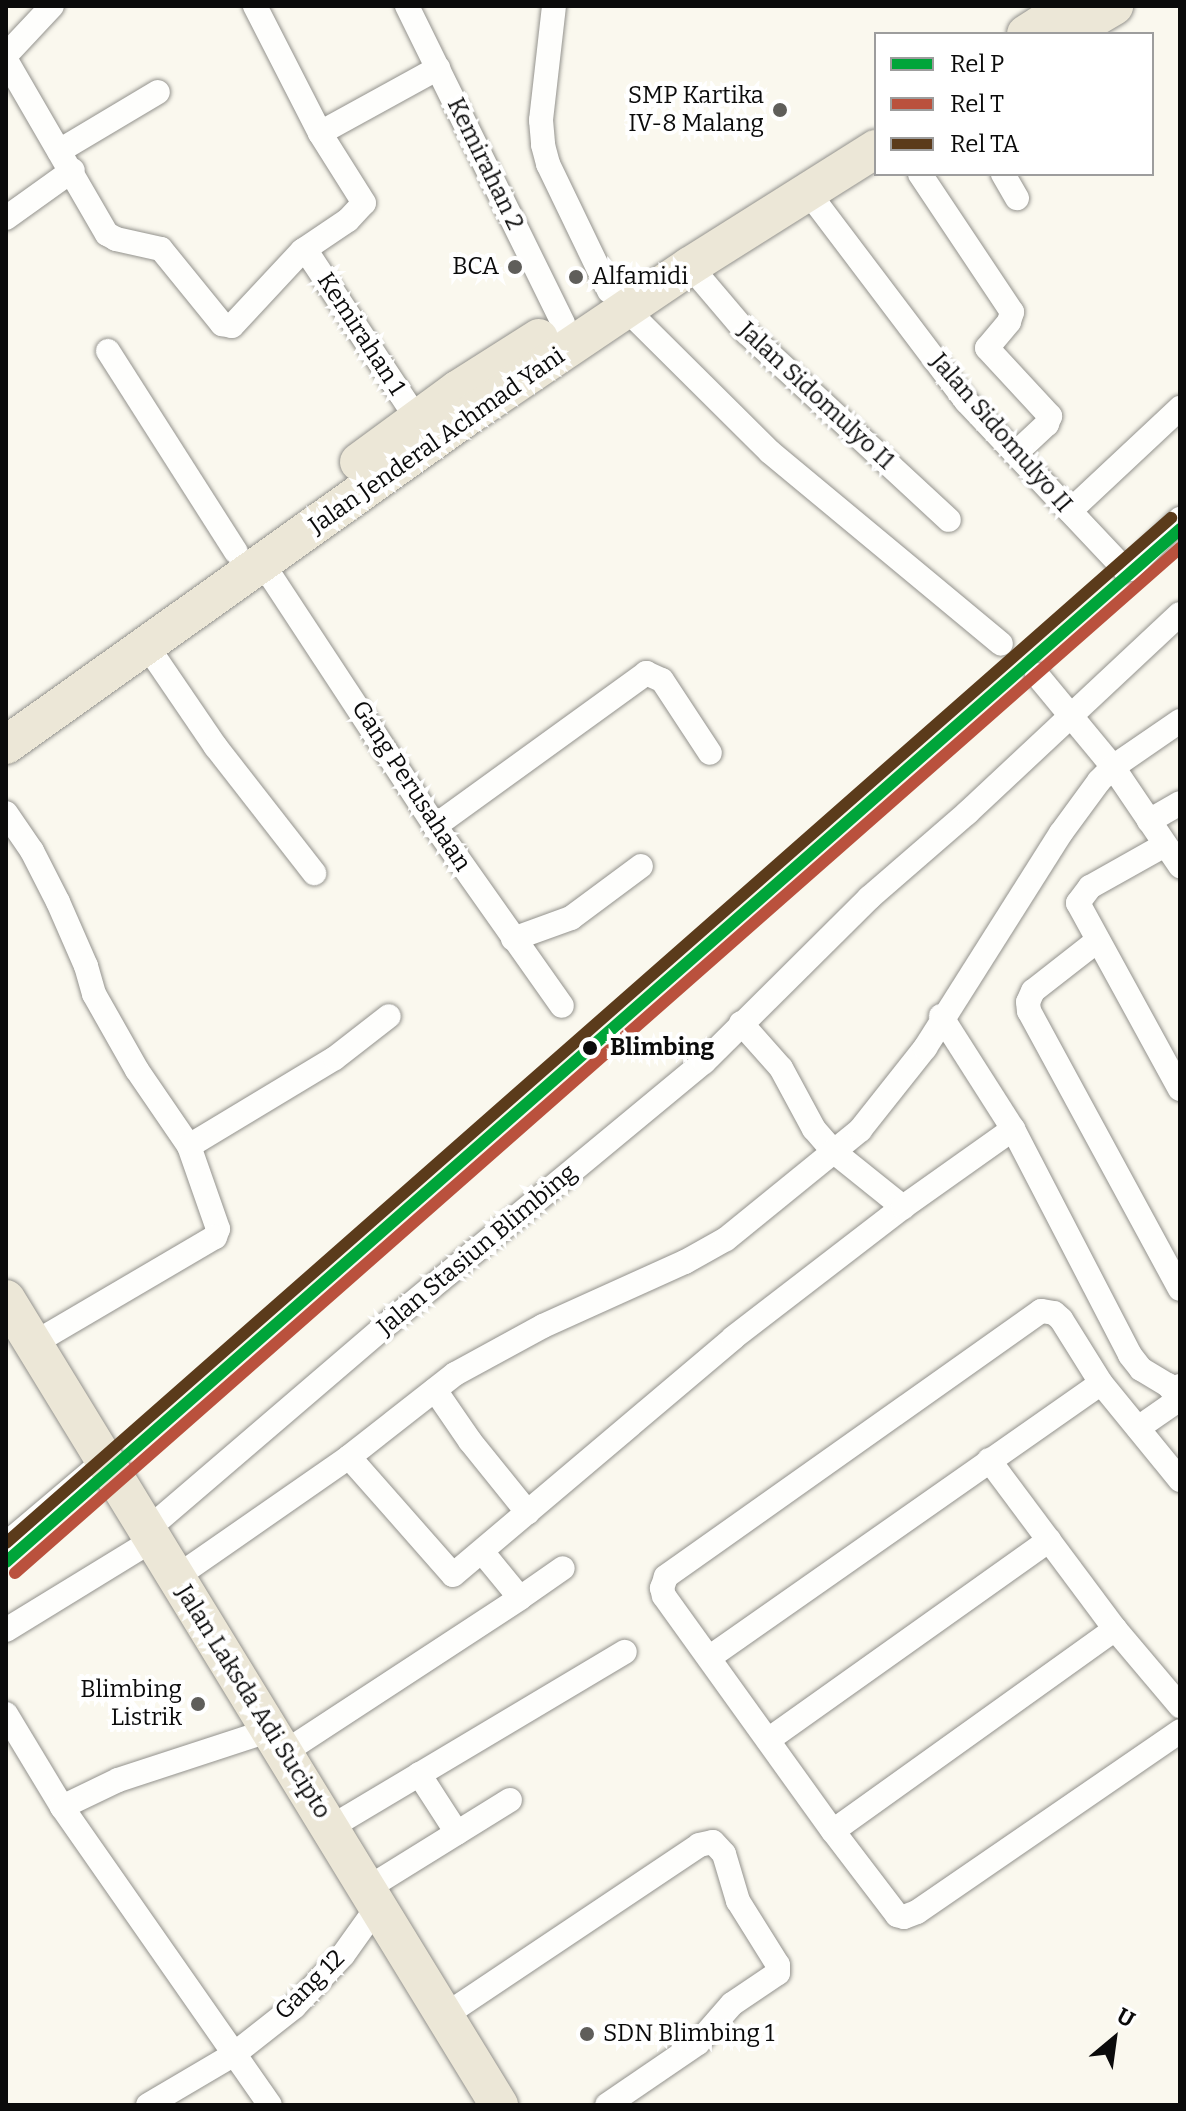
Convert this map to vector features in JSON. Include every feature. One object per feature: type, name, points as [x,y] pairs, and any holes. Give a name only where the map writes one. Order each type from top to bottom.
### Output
[{"type":"main road","points":[[1029,32],[1070,6]]},
{"type":"main road","points":[[1070,32],[1114,6]]},
{"type":"main road","name":"Jalan Jenderal Achmad Yani","points":[[6,718],[250,558],[466,401],[618,300],[689,237],[874,127]]},
{"type":"main road","name":"Jalan Jenderal Achmad Yani","points":[[6,745],[147,646],[417,419],[466,401],[563,323],[690,266],[874,150]]},
{"type":"main road","name":"Jalan Laksda Adi Sucipto","points":[[6,1299],[499,2105]]},
{"type":"street","points":[[52,6],[7,52],[111,237],[161,249],[225,326],[233,325],[305,249],[348,220],[364,203],[320,133],[255,6]]},
{"type":"street","name":"Kemirahan 2","points":[[407,6],[563,323]]},
{"type":"street","points":[[554,6],[541,120],[543,145],[548,164],[618,300],[770,452],[1001,644]]},
{"type":"street","points":[[320,133],[438,68]]},
{"type":"street","points":[[6,218],[66,160],[158,92]]},
{"type":"street","points":[[921,176],[1012,312],[1009,322],[987,348],[1050,416],[1047,424],[1017,452]]},
{"type":"street","points":[[1004,176],[1017,198]]},
{"type":"street","name":"Jalan Sidomulyo II","points":[[808,192],[966,401],[1127,571],[1180,519]]},
{"type":"street","name":"Kemirahan 1","points":[[305,249],[417,419]]},
{"type":"street","name":"Jalan Sidomulyo I1","points":[[690,266],[747,333],[949,520]]},
{"type":"street","name":"Gang Perusahaan","points":[[108,351],[562,1006]]},
{"type":"street","points":[[1070,511],[1180,408]]},
{"type":"street","name":"Jalan Stasiun Blimbing","points":[[6,1630],[150,1535],[392,1320],[704,1062],[801,963],[1180,614]]},
{"type":"street","points":[[147,646],[216,747],[314,873]]},
{"type":"street","points":[[435,826],[646,673],[662,680],[710,753]]},
{"type":"street","points":[[1037,675],[1113,767],[1163,846],[1180,866]]},
{"type":"street","points":[[175,1578],[349,1457],[455,1374],[543,1326],[712,1247],[860,1130],[893,1092],[1061,833],[1113,767],[1180,721]]},
{"type":"street","points":[[1149,821],[1180,803]]},
{"type":"street","points":[[6,813],[32,851],[58,902],[86,966],[94,994],[137,1070],[189,1146],[217,1223],[215,1237],[34,1343]]},
{"type":"street","points":[[1163,846],[1090,887],[1081,896],[1078,907],[1180,1089]]},
{"type":"street","points":[[513,939],[571,918],[641,866]]},
{"type":"street","points":[[1097,941],[1033,991],[1028,1006],[1178,1282]]},
{"type":"street","points":[[189,1146],[325,1065],[389,1016]]},
{"type":"street","points":[[941,1016],[1013,1129],[1130,1355],[1141,1369],[1168,1385],[1177,1398],[1138,1428]]},
{"type":"street","points":[[741,1023],[781,1068],[814,1129],[833,1151],[903,1207]]},
{"type":"street","points":[[349,1457],[450,1575],[483,1553],[676,1384],[903,1207],[1013,1129]]},
{"type":"street","points":[[1180,1480],[1101,1383],[1059,1316],[1045,1310],[1033,1314],[666,1577],[662,1588],[664,1596],[897,1915],[911,1916],[1180,1731]]},
{"type":"street","points":[[710,1657],[1101,1383]]},
{"type":"street","points":[[435,1390],[470,1441],[528,1513]]},
{"type":"street","points":[[989,1460],[1115,1629],[1180,1706]]},
{"type":"street","points":[[6,1544],[103,1462]]},
{"type":"street","points":[[768,1740],[1049,1540]]},
{"type":"street","points":[[483,1553],[520,1598]]},
{"type":"street","points":[[62,1807],[118,1780],[277,1742],[520,1598],[563,1568]]},
{"type":"street","points":[[833,1831],[1115,1629]]},
{"type":"street","points":[[331,1827],[625,1652]]},
{"type":"street","points":[[6,1714],[62,1807],[270,2105]]},
{"type":"street","points":[[419,1774],[457,1833]]},
{"type":"street","points":[[373,1897],[457,1833],[510,1800]]},
{"type":"street","points":[[444,2016],[699,1845],[713,1842],[724,1854],[738,1901],[778,1965],[778,1973],[732,2004],[698,2043],[607,2105]]},
{"type":"street","name":"Gang 12","points":[[148,2105],[233,2055],[307,1995],[343,1955],[373,1897]]},
{"type":"rail line","name":"TA","points":[[6,1543],[1171,518]]},
{"type":"rail line","name":"P","points":[[6,1562],[1180,529]]},
{"type":"rail line","name":"T","points":[[15,1573],[1180,548]]},
{"type":"place","name":"SMP Kartika IV-8 Malang","points":[[780,110]]},
{"type":"place","name":"BCA","points":[[515,267]]},
{"type":"place","name":"Alfamidi","points":[[576,277]]},
{"type":"place","name":"Blimbing","points":[[590,1048]]},
{"type":"place","name":"Blimbing Listrik","points":[[198,1704]]},
{"type":"place","name":"SDN Blimbing 1","points":[[587,2034]]}]
